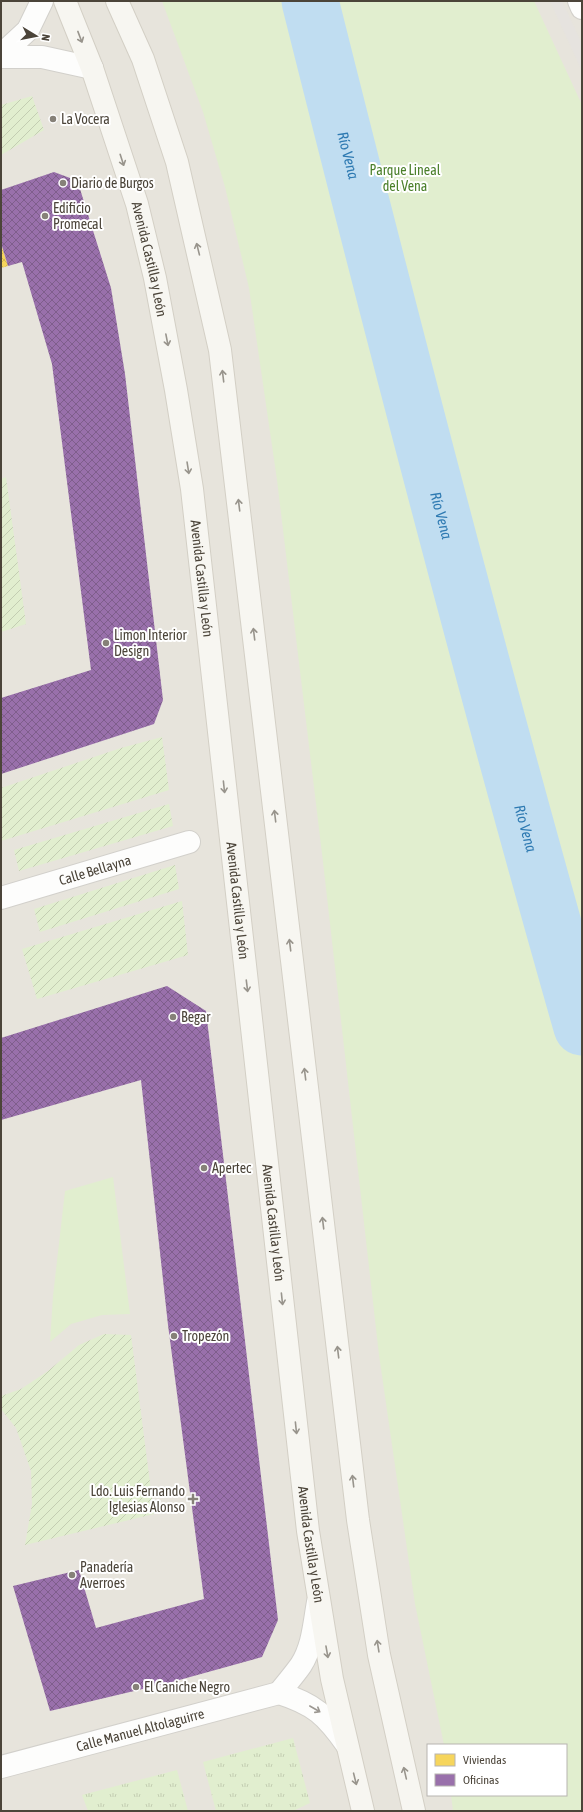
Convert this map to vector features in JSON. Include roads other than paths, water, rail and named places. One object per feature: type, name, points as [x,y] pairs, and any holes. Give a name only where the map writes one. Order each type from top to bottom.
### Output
[{"type":"main road","name":"Avenida Castilla y León","points":[[65,1],[92,68],[137,204],[155,278],[176,390],[190,482],[264,1129],[308,1531],[332,1679],[363,1811]]},
{"type":"main road","points":[[117,1],[143,59],[177,162],[220,350],[358,1520],[379,1655],[414,1811]]},
{"type":"street","points":[[1,56],[28,30],[42,1]]},
{"type":"street","points":[[579,1],[582,8]]},
{"type":"street","points":[[1,56],[42,57],[92,68]]},
{"type":"street","name":"Calle Bellayna","points":[[1,898],[189,842]]},
{"type":"street","points":[[318,1598],[312,1639],[307,1653],[301,1665],[279,1693],[295,1698],[320,1711],[335,1727],[347,1745]]},
{"type":"street","name":"Calle Manuel Altolaguirre","points":[[1,1767],[279,1693]]},
{"type":"waterway","name":"Río Vena","points":[[310,1],[442,515],[582,1027]]},
{"type":"place","name":"La Vocera","points":[[53,119]]},
{"type":"place","name":"Diario de Burgos","points":[[63,183]]},
{"type":"place","name":"Edificio Promecal","points":[[45,216]]},
{"type":"place","name":"Limon Interior Design","points":[[106,643]]},
{"type":"place","name":"Begar","points":[[173,1017]]},
{"type":"place","name":"Apertec","points":[[204,1168]]},
{"type":"place","name":"Tropezón","points":[[174,1336]]},
{"type":"place","name":"Ldo. Luis Fernando Iglesias Alonso","points":[[193,1499]]},
{"type":"place","name":"Panadería Averroes","points":[[72,1575]]},
{"type":"place","name":"El Caniche Negro","points":[[136,1687]]},
{"type":"park label","name":"Parque Lineal del Vena","points":[[405,178]]}]
